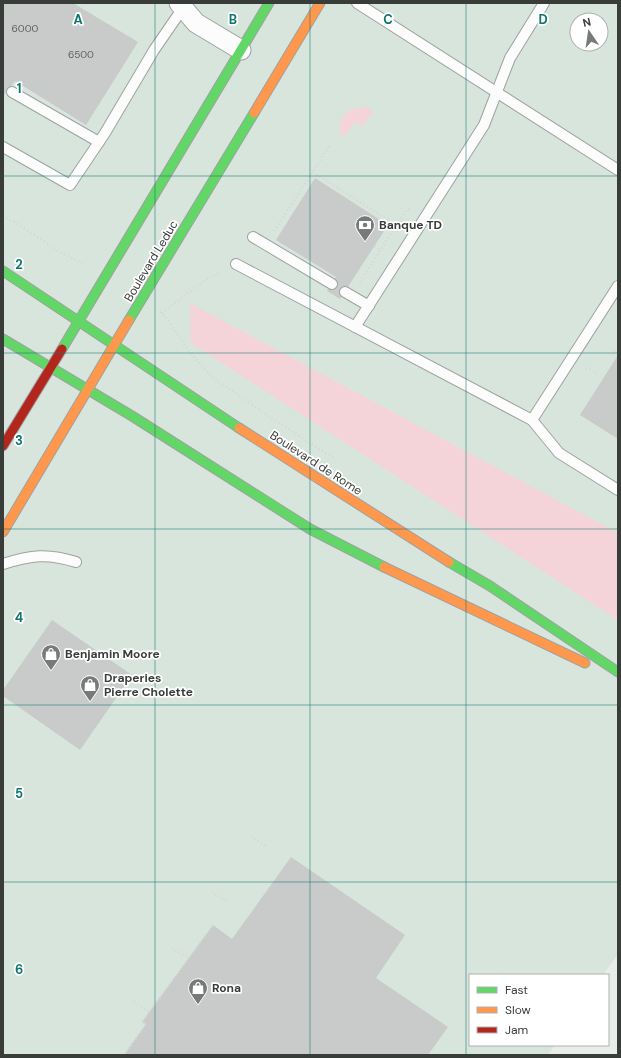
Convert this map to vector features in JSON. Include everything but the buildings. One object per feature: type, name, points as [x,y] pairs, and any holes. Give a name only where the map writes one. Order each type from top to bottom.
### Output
[{"type":"main road","points":[[3,446],[269,3]]},
{"type":"main road","name":"Boulevard Leduc","points":[[3,532],[87,389],[320,3]]},
{"type":"main road","name":"Boulevard de Rome","points":[[3,271],[114,346],[428,549],[490,586],[618,672]]},
{"type":"main road","points":[[3,338],[50,368],[132,416],[310,529],[355,553],[618,678]]},
{"type":"street","points":[[183,5],[196,23],[241,50]]},
{"type":"lane","points":[[357,3],[618,170]]},
{"type":"lane","points":[[355,327],[484,125],[510,58],[544,3]]},
{"type":"lane","points":[[3,147],[70,185],[99,142],[154,50],[183,5]]},
{"type":"lane","points":[[12,92],[99,142]]},
{"type":"lane","points":[[253,237],[332,284]]},
{"type":"lane","points":[[236,264],[532,420],[559,453],[618,490]]},
{"type":"lane","points":[[532,420],[618,286]]},
{"type":"lane","points":[[345,292],[369,306]]},
{"type":"lane","points":[[3,564],[36,556],[61,557],[76,562]]},
{"type":"path","points":[[271,235],[330,144]]},
{"type":"path","points":[[313,172],[396,225]]},
{"type":"path","points":[[359,282],[407,209]]},
{"type":"path","points":[[3,216],[18,224],[58,251],[72,258]]},
{"type":"path","points":[[374,246],[380,250]]},
{"type":"path","points":[[162,313],[202,282],[236,264]]},
{"type":"path","name":"Boulevard de Rome","points":[[155,309],[162,313],[188,350],[213,378],[270,417]]},
{"type":"path","points":[[614,351],[618,354]]},
{"type":"path","points":[[588,368],[599,375]]},
{"type":"path","points":[[250,836],[267,847]]},
{"type":"path","points":[[212,892],[228,902]]},
{"type":"path","points":[[124,1055],[146,1024],[142,1022],[213,925]]},
{"type":"path","points":[[172,948],[189,958]]},
{"type":"path","points":[[134,1002],[149,1012]]},
{"type":"shaded area","points":[[3,3],[618,3],[618,954],[604,974],[469,974],[469,1046],[554,1046],[548,1055],[3,1055]]},
{"type":"shaded area","points":[[360,107],[371,109],[372,113],[363,126],[355,122],[344,136],[341,136],[341,120],[346,113]]},
{"type":"shaded area","points":[[190,303],[618,533],[618,620],[191,343]]},
{"type":"traffic: fast","points":[[62,349],[269,3]]},
{"type":"traffic: fast","points":[[129,320],[254,113]]},
{"type":"traffic: fast","points":[[3,271],[239,428]]},
{"type":"traffic: fast","points":[[3,339],[132,416],[310,529],[384,567]]},
{"type":"traffic: fast","points":[[449,562],[490,586],[618,672]]},
{"type":"traffic: slow","points":[[254,113],[320,3]]},
{"type":"traffic: slow","points":[[3,532],[129,320]]},
{"type":"traffic: slow","points":[[239,428],[449,562]]},
{"type":"traffic: slow","points":[[384,567],[585,663]]},
{"type":"traffic: jam","points":[[3,446],[62,349]]},
{"type":"place","name":"Banque TD","points":[[365,242]]},
{"type":"place","name":"Benjamin Moore","points":[[51,671]]},
{"type":"place","name":"Draperies Pierre Cholette","points":[[90,702]]},
{"type":"place","name":"Rona","points":[[198,1005]]}]
